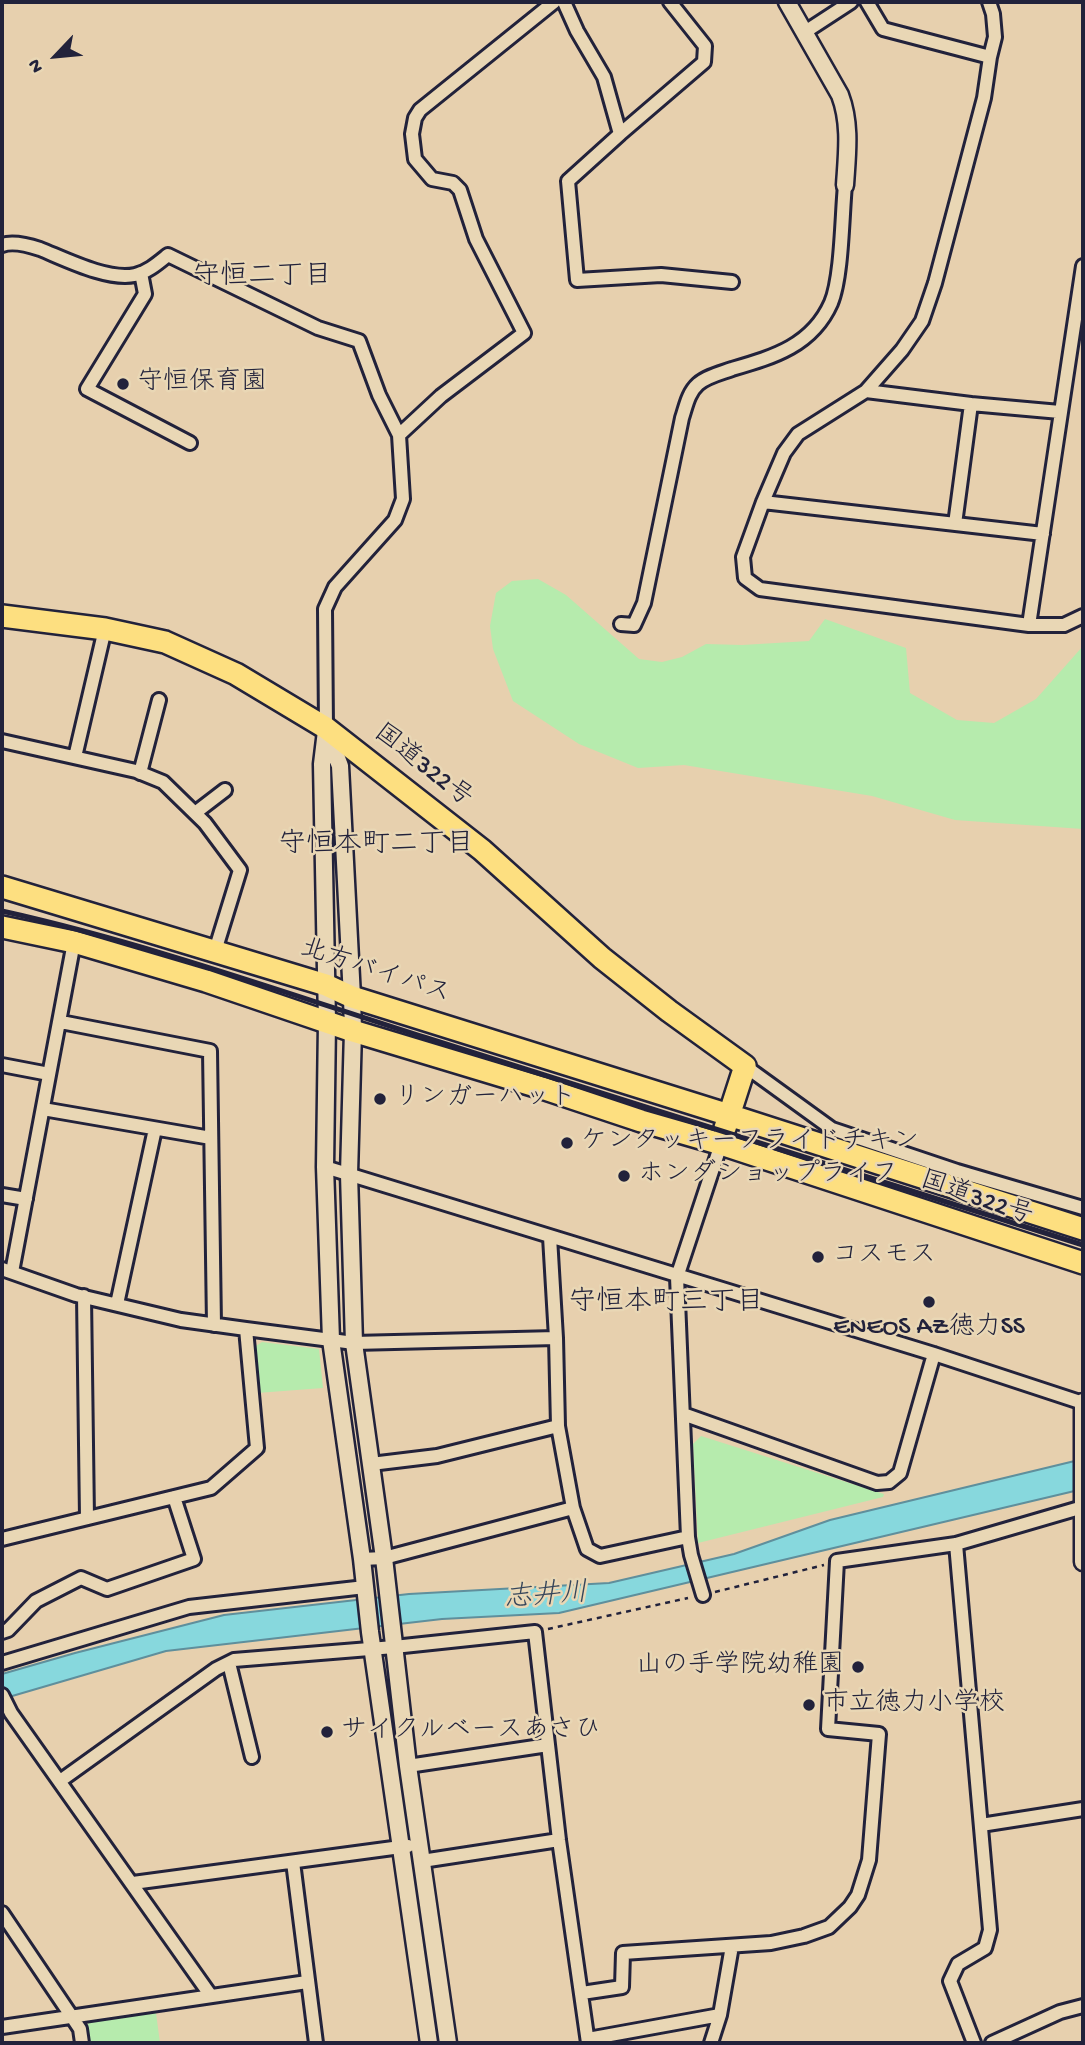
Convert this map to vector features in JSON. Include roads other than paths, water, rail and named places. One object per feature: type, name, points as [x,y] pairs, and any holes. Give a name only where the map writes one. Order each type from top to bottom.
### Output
[{"type":"highway","name":"国道322号","points":[[2,616],[105,629],[165,642],[236,674],[326,728],[482,850],[602,957],[668,1011],[745,1066]]},
{"type":"highway","name":"北方バイパス","points":[[2,887],[326,985],[352,997],[729,1115]]},
{"type":"highway","points":[[2,927],[74,942],[206,981],[353,1031],[721,1144],[745,1066]]},
{"type":"highway","name":"国道322号","points":[[729,1115],[1083,1229]]},
{"type":"highway","name":"国道322号","points":[[721,1144],[1083,1264]]},
{"type":"street","points":[[399,435],[441,396],[524,333],[476,239],[460,190],[453,183],[432,179],[415,159],[412,134],[415,118],[420,110],[554,2]]},
{"type":"street","points":[[564,2],[577,31],[604,77],[620,134]]},
{"type":"street","points":[[670,2],[705,46],[704,62],[568,180],[578,280],[661,275],[732,282]]},
{"type":"street","points":[[621,624],[635,625],[644,603],[688,397],[698,383],[712,376],[783,353],[806,338],[821,321],[832,301],[845,185],[848,128],[846,111],[806,32],[787,2]]},
{"type":"street","points":[[806,32],[851,2]]},
{"type":"street","points":[[867,2],[883,29],[990,57]]},
{"type":"street","points":[[989,2],[995,37],[984,98],[968,166],[922,321],[902,350],[866,391],[798,434],[784,453],[743,557],[744,578],[760,589],[1029,625],[1065,625],[1083,616]]},
{"type":"street","points":[[2,245],[8,243],[32,246],[108,274],[141,273],[168,255],[317,328],[359,341],[379,396],[399,435],[403,499],[398,515],[335,587],[325,609],[326,728],[322,764],[327,1022],[325,1167],[331,1340],[429,2043]]},
{"type":"street","points":[[1029,625],[1083,266]]},
{"type":"street","points":[[141,273],[145,294],[87,389],[190,443]]},
{"type":"street","points":[[1068,360],[1083,362]]},
{"type":"street","points":[[866,391],[1060,412]]},
{"type":"street","points":[[955,524],[971,404]]},
{"type":"street","points":[[763,502],[1043,534]]},
{"type":"street","points":[[75,757],[105,629]]},
{"type":"street","points":[[140,773],[159,700]]},
{"type":"street","points":[[326,728],[340,766],[352,997],[349,1174],[354,1343],[388,1588],[408,1766],[448,2043]]},
{"type":"street","points":[[2,741],[140,773],[163,782],[195,813],[240,870],[215,951]]},
{"type":"street","points":[[195,813],[225,790]]},
{"type":"street","points":[[74,942],[26,1199],[7,1270],[84,1296],[214,1325],[354,1343],[556,1338]]},
{"type":"street","points":[[61,1023],[210,1051],[214,1325]]},
{"type":"street","points":[[2,1065],[49,1074]]},
{"type":"street","points":[[745,1066],[832,1129],[957,1171],[1083,1208]]},
{"type":"street","points":[[43,1109],[211,1138]]},
{"type":"street","points":[[117,1304],[155,1129]]},
{"type":"street","points":[[701,1590],[688,1537],[677,1277],[721,1144]]},
{"type":"street","points":[[325,1167],[934,1354],[1083,1403],[1083,1562]]},
{"type":"street","points":[[2,1195],[26,1199]]},
{"type":"street","points":[[550,1237],[558,1426],[573,1508],[587,1549],[600,1556],[688,1537]]},
{"type":"street","points":[[84,1296],[88,1518]]},
{"type":"street","points":[[2,1539],[211,1488],[257,1448],[246,1329]]},
{"type":"street","points":[[683,1414],[877,1483],[889,1482],[900,1473],[934,1354]]},
{"type":"street","points":[[371,1464],[437,1456],[558,1426]]},
{"type":"street","points":[[2,1632],[8,1630],[37,1601],[81,1578],[107,1589],[194,1559],[174,1497]]},
{"type":"street","points":[[582,1993],[622,1987],[623,1953],[771,1943],[804,1936],[828,1927],[850,1907],[858,1895],[869,1860],[879,1734],[828,1729],[838,1561],[956,1544],[1083,1507]]},
{"type":"street","points":[[362,1559],[384,1558],[573,1508]]},
{"type":"street","points":[[956,1544],[990,1930],[985,1948],[958,1964],[950,1981],[974,2043]]},
{"type":"street","points":[[2,1663],[189,1607],[365,1590]]},
{"type":"street","points":[[60,1781],[216,1668],[234,1660],[371,1640],[535,1632],[559,1840],[588,2041],[720,2015]]},
{"type":"street","points":[[229,1663],[251,1757]]},
{"type":"street","points":[[2,1695],[11,1713],[211,1996]]},
{"type":"street","points":[[408,1766],[548,1745]]},
{"type":"street","points":[[981,1825],[1083,1809]]},
{"type":"street","points":[[133,1883],[401,1847],[420,1853],[559,1840]]},
{"type":"street","points":[[293,1862],[316,2043]]},
{"type":"street","points":[[2,1913],[80,2029],[82,2043]]},
{"type":"street","points":[[711,2043],[720,2015],[732,1946]]},
{"type":"street","points":[[2,2027],[307,1982]]},
{"type":"street","points":[[992,2043],[1060,2012],[1083,2006]]},
{"type":"water","name":"志井川","points":[[1083,1459],[1083,1489],[559,1613],[442,1619],[166,1651],[2,1699],[2,1674],[224,1615],[409,1594],[609,1583],[734,1554],[830,1520]]},
{"type":"railway","points":[[2,911],[109,938],[216,970],[1083,1245]]},
{"type":"place","name":"守恒保育園","points":[[123,384]]},
{"type":"place","name":"リンガーハット","points":[[380,1099]]},
{"type":"place","name":"ケンタッキーフライドチキン","points":[[567,1143]]},
{"type":"place","name":"ホンダショップライフ","points":[[624,1176]]},
{"type":"place","name":"コスモス","points":[[818,1257]]},
{"type":"place","name":"ENEOS AZ徳力SS","points":[[929,1302]]},
{"type":"place","name":"山の手学院幼稚園","points":[[858,1667]]},
{"type":"place","name":"市立徳力小学校","points":[[809,1705]]},
{"type":"place","name":"サイクルベースあさひ","points":[[327,1732]]},
{"type":"district","name":"守恒二丁目","points":[[262,279]]},
{"type":"district","name":"守恒本町二丁目","points":[[376,847]]},
{"type":"district","name":"守恒本町三丁目","points":[[666,1305]]}]
